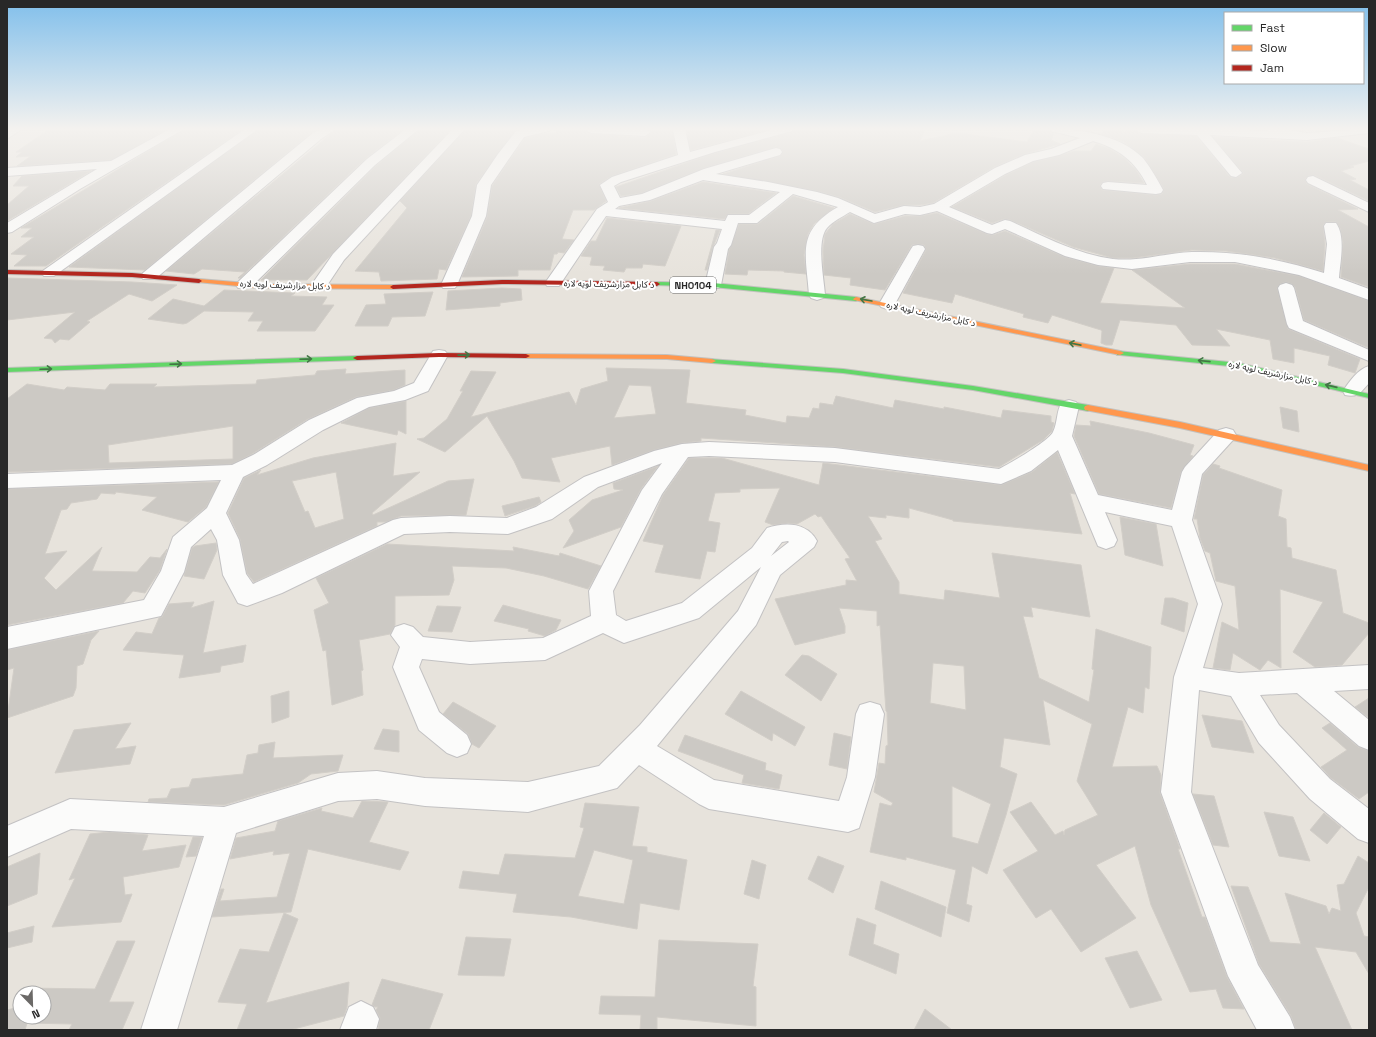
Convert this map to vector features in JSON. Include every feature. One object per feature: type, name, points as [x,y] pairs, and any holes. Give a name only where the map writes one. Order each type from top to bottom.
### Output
[{"type":"highway","name":"د کابل مزارشریف لویه لاره","points":[[7,272],[149,276],[244,285],[318,287],[378,288],[502,282],[713,285],[845,297],[886,304],[1106,351],[1239,365],[1361,393]]},
{"type":"highway","points":[[7,370],[440,355],[667,357],[843,371],[973,388],[1180,425],[1369,468]]},
{"type":"street","points":[[7,229],[90,177]]},
{"type":"street","points":[[49,273],[184,177]]},
{"type":"street","points":[[149,276],[267,177]]},
{"type":"street","points":[[244,285],[355,177]]},
{"type":"street","points":[[318,287],[338,257],[413,177]]},
{"type":"street","points":[[449,284],[479,216],[484,185],[489,177]]},
{"type":"street","points":[[615,203],[607,185],[610,182],[624,177]]},
{"type":"street","points":[[553,283],[602,212],[615,203],[645,197],[698,177]]},
{"type":"street","points":[[711,177],[790,190],[848,207],[874,219],[904,210],[920,211],[938,207],[989,177]]},
{"type":"street","points":[[1108,186],[1156,190],[1149,177]]},
{"type":"street","points":[[1313,180],[1369,208]]},
{"type":"street","points":[[713,285],[721,247],[724,245],[735,217],[752,220],[790,190]]},
{"type":"street","points":[[817,295],[814,257],[817,232],[828,220],[848,207]]},
{"type":"street","points":[[938,207],[992,230],[1005,224],[1088,260],[1132,265],[1190,257],[1237,256],[1331,280],[1369,295]]},
{"type":"street","points":[[602,212],[731,226]]},
{"type":"street","points":[[1331,226],[1334,244],[1331,280]]},
{"type":"street","points":[[886,304],[918,249]]},
{"type":"street","points":[[1286,288],[1295,324],[1369,356]]},
{"type":"street","points":[[7,481],[235,472],[260,460],[316,425],[364,402],[398,396],[421,387],[440,355]]},
{"type":"street","points":[[1361,393],[1369,372]]},
{"type":"street","points":[[215,513],[228,540],[236,575],[247,596],[274,586],[401,526],[450,524],[508,526],[544,513],[591,482],[661,456],[682,451],[709,449],[835,455],[1001,477],[1024,466],[1062,436],[1070,406]]},
{"type":"street","points":[[1226,435],[1192,472],[1182,520],[1210,604],[1187,677],[1176,792],[1245,976],[1277,1030]]},
{"type":"street","points":[[1062,436],[1106,540]]},
{"type":"street","points":[[604,621],[601,591],[653,490],[682,451]]},
{"type":"street","points":[[7,638],[152,609],[172,572],[181,543],[215,513],[235,472]]},
{"type":"street","points":[[1090,501],[1182,520]]},
{"type":"street","points":[[7,842],[70,814],[224,822],[338,787],[377,785],[425,792],[528,796],[607,778],[661,722],[747,618],[771,569],[806,541],[791,532],[775,534],[760,554],[690,611],[624,632],[604,621]]},
{"type":"street","points":[[457,744],[429,721],[406,667],[410,654],[410,641],[470,653],[545,648],[604,621]]},
{"type":"street","points":[[1187,677],[1239,685],[1369,677]]},
{"type":"street","points":[[1301,680],[1369,737]]},
{"type":"street","points":[[1239,685],[1269,734],[1320,789],[1369,828]]},
{"type":"street","points":[[636,748],[709,794],[848,817],[861,777],[870,714]]},
{"type":"street","points":[[159,1030],[224,822]]},
{"type":"building","points":[[21,177],[80,177],[7,221],[7,205],[29,186],[13,186]]},
{"type":"building","points":[[105,177],[173,177],[46,266],[14,266],[27,255],[11,254],[34,237],[21,237],[32,228],[21,228]]},
{"type":"building","points":[[192,177],[257,177],[145,270],[69,267]]},
{"type":"building","points":[[279,177],[346,177],[240,278],[238,278],[245,272],[202,269],[194,274],[166,271]]},
{"type":"building","points":[[365,177],[405,177],[307,280],[261,280]]},
{"type":"building","points":[[422,177],[481,177],[476,184],[471,216],[446,270],[439,269],[437,279],[381,281],[379,272],[355,271],[407,208],[400,201]]},
{"type":"building","points":[[498,177],[610,177],[599,184],[606,201],[594,210],[573,210],[562,239],[574,240],[564,253],[558,252],[557,254],[554,254],[550,270],[518,270],[518,276],[462,277],[487,217],[492,186]]},
{"type":"building","points":[[644,177],[681,177],[642,193],[621,196],[616,187]]},
{"type":"building","points":[[742,177],[976,177],[933,203],[904,205],[875,212],[839,197],[817,191]]},
{"type":"building","points":[[1002,177],[1141,177],[1144,183],[1108,181],[1103,182],[1100,185],[1102,190],[1156,195],[1162,194],[1164,189],[1157,177],[1307,177],[1305,179],[1307,184],[1358,209],[1338,210],[1369,227],[1369,287],[1341,277],[1343,242],[1340,228],[1336,222],[1326,222],[1323,225],[1325,244],[1323,271],[1275,258],[1226,251],[1192,250],[1133,258],[1113,258],[1073,247],[1010,220],[1004,219],[992,223],[952,207]]},
{"type":"building","points":[[1319,177],[1353,177],[1356,179],[1350,180],[1369,190],[1369,201]]},
{"type":"building","points":[[703,182],[776,193],[748,214],[728,214],[724,219],[619,208],[651,201]]},
{"type":"building","points":[[793,196],[834,208],[814,224],[808,234],[804,255],[806,274],[784,271],[748,270],[747,275],[725,274],[729,250],[739,224],[758,224]]},
{"type":"building","points":[[937,213],[987,234],[993,235],[1005,231],[1065,257],[1098,266],[1114,268],[1100,303],[1185,308],[1132,270],[1190,264],[1235,264],[1299,276],[1369,301],[1369,348],[1304,320],[1295,287],[1286,282],[1280,284],[1277,288],[1288,329],[1360,359],[1355,373],[1328,365],[1330,356],[1294,348],[1294,363],[1273,359],[1270,340],[1216,329],[1230,346],[1192,345],[1176,325],[1120,320],[1112,345],[1106,345],[1101,343],[1101,330],[1052,315],[1048,323],[1023,317],[1024,314],[955,294],[952,303],[903,293],[926,250],[924,245],[912,245],[885,290],[850,285],[851,278],[824,275],[823,251],[825,234],[833,224],[850,214],[874,224],[905,216],[920,216]]},
{"type":"building","points":[[607,218],[681,226],[665,266],[643,264],[642,268],[626,268],[624,272],[603,270],[605,266],[590,265],[592,257],[581,256],[591,241],[596,241]]},
{"type":"building","points":[[716,230],[720,230],[713,247],[707,270],[705,270]]},
{"type":"building","points":[[7,278],[177,285],[152,301],[129,294],[87,321],[90,322],[69,340],[60,339],[55,343],[52,339],[44,338],[75,312],[7,320]]},
{"type":"building","points":[[502,288],[521,289],[522,300],[500,303],[500,306],[446,310],[448,291]]},
{"type":"building","points":[[224,290],[295,293],[291,296],[327,297],[322,305],[334,305],[315,331],[257,331],[263,321],[248,321],[254,312],[204,311],[187,323],[183,324],[148,319],[173,299],[204,306]]},
{"type":"building","points":[[433,292],[425,316],[392,317],[388,326],[355,326],[366,305],[386,304],[384,294]]},
{"type":"building","points":[[606,368],[690,370],[686,403],[746,410],[745,415],[786,423],[787,416],[809,418],[813,408],[819,409],[820,403],[833,405],[836,396],[893,408],[895,400],[944,409],[944,407],[1001,418],[1003,410],[1051,416],[1051,422],[1054,423],[1052,431],[1043,440],[999,467],[835,447],[701,438],[701,441],[682,443],[654,450],[612,465],[610,446],[551,458],[560,482],[522,478],[514,461],[487,416],[445,452],[417,439],[424,438],[447,419],[463,391],[460,391],[471,371],[496,372],[471,417],[569,392],[576,405],[581,389],[608,381]],"holes":[[[629,385],[651,386],[656,414],[614,418]]]},
{"type":"building","points":[[346,369],[345,374],[405,370],[405,385],[394,390],[356,397],[308,419],[252,454],[232,464],[7,472],[7,399],[27,384],[64,390],[67,387],[105,390],[110,384],[157,384],[154,387],[256,384],[257,380],[315,375],[317,371]],"holes":[[[233,426],[233,459],[109,463],[108,445]]]},
{"type":"building","points":[[406,401],[406,434],[398,430],[397,435],[341,423],[369,408]]},
{"type":"building","points":[[1280,407],[1297,411],[1299,432],[1283,428]]},
{"type":"building","points":[[1090,421],[1149,433],[1194,445],[1190,455],[1193,456],[1181,472],[1171,508],[1099,494],[1074,436],[1076,425],[1091,426]]},
{"type":"building","points":[[396,443],[393,476],[420,472],[372,513],[373,515],[448,481],[474,479],[466,515],[401,516],[386,522],[377,522],[377,526],[254,582],[247,573],[240,539],[228,513],[244,478],[261,470],[257,475],[313,458]],"holes":[[[336,472],[344,519],[315,528],[308,511],[305,512],[292,481]]]},
{"type":"building","points":[[1057,452],[1075,494],[1070,493],[1082,534],[953,521],[909,508],[909,518],[886,515],[886,518],[868,516],[882,539],[875,541],[899,582],[899,594],[944,600],[945,590],[1000,598],[992,553],[1081,565],[1090,617],[1031,607],[1033,617],[1023,616],[1039,678],[1089,702],[1094,670],[1092,669],[1096,629],[1151,647],[1149,689],[1145,687],[1143,713],[1128,707],[1112,767],[1157,766],[1161,775],[1160,793],[1202,917],[1205,917],[1227,977],[1244,1009],[1223,1008],[1216,989],[1190,992],[1151,905],[1135,846],[1096,865],[1136,918],[1081,952],[1051,909],[1036,918],[1003,870],[1038,851],[1010,812],[1031,802],[1055,835],[1063,831],[1064,835],[1065,830],[1098,815],[1077,781],[1092,724],[1043,700],[1050,745],[1004,738],[1000,767],[1017,774],[1006,815],[987,874],[972,866],[966,904],[972,906],[969,922],[947,913],[956,870],[906,857],[906,860],[870,852],[880,803],[891,806],[893,803],[874,792],[879,763],[885,764],[886,746],[888,745],[880,625],[877,626],[877,611],[839,608],[845,626],[845,633],[795,645],[775,599],[846,585],[846,580],[857,581],[845,559],[850,558],[821,516],[818,517],[815,514],[797,524],[788,523],[773,525],[765,522],[780,488],[740,489],[740,492],[715,493],[708,521],[720,523],[715,552],[707,551],[700,579],[655,572],[664,545],[643,541],[663,495],[689,458],[722,458],[819,485],[823,463],[1001,485],[1032,472]],"holes":[[[933,663],[964,666],[966,710],[930,703]],[[952,786],[991,804],[978,844],[952,837]]]},
{"type":"building","points":[[1213,464],[1220,466],[1219,468],[1282,490],[1278,516],[1286,519],[1287,547],[1291,548],[1292,558],[1336,570],[1343,613],[1369,623],[1369,633],[1342,665],[1315,667],[1293,652],[1323,602],[1280,589],[1281,668],[1268,660],[1260,670],[1233,653],[1230,670],[1213,668],[1222,622],[1239,630],[1235,586],[1216,581],[1210,553],[1205,551],[1200,538],[1197,519],[1194,519],[1203,475]]},
{"type":"building","points":[[658,466],[641,489],[621,527],[563,548],[574,531],[569,520],[592,500],[623,490],[614,489],[613,483]]},
{"type":"building","points":[[219,482],[206,507],[188,522],[142,510],[157,497],[116,492],[115,494],[101,493],[97,499],[71,503],[67,509],[61,510],[45,554],[67,551],[44,578],[56,590],[102,547],[92,571],[137,572],[150,557],[160,558],[167,549],[160,570],[145,593],[133,591],[123,603],[7,625],[7,489]]},
{"type":"building","points":[[539,497],[541,502],[535,506],[505,516],[502,506]]},
{"type":"building","points":[[1120,517],[1156,524],[1163,566],[1125,555]]},
{"type":"building","points":[[216,543],[217,550],[204,579],[184,576],[192,548],[195,546]]},
{"type":"building","points":[[387,544],[514,551],[513,547],[559,556],[560,553],[601,566],[588,589],[544,576],[506,568],[452,566],[454,580],[449,595],[395,596],[395,625],[390,634],[359,640],[363,670],[361,671],[363,695],[332,705],[326,650],[323,651],[314,610],[329,603],[316,578]]},
{"type":"building","points":[[1165,598],[1173,598],[1188,603],[1184,632],[1161,624]]},
{"type":"building","points":[[214,601],[203,653],[246,645],[243,662],[221,666],[220,672],[179,678],[184,655],[123,650],[136,632],[152,634],[159,618],[162,617],[169,604],[194,602],[191,608]]},
{"type":"building","points":[[503,605],[561,620],[556,630],[545,636],[528,631],[529,629],[494,621]]},
{"type":"building","points":[[437,606],[461,607],[452,632],[428,631]]},
{"type":"building","points":[[99,631],[91,640],[83,664],[77,666],[76,688],[73,696],[7,718],[14,668],[7,670],[7,650]]},
{"type":"building","points":[[802,655],[809,656],[837,674],[821,701],[785,675]]},
{"type":"building","points":[[289,691],[289,717],[272,723],[271,696]]},
{"type":"building","points":[[741,691],[805,727],[795,746],[773,733],[772,741],[725,714]]},
{"type":"building","points":[[1369,698],[1369,718],[1355,707]]},
{"type":"building","points":[[453,702],[496,726],[479,748],[472,744],[468,734],[443,714]]},
{"type":"building","points":[[1202,715],[1242,721],[1254,753],[1212,747]]},
{"type":"building","points":[[131,723],[115,749],[136,746],[130,764],[55,773],[74,730]]},
{"type":"building","points":[[1330,723],[1358,747],[1369,751],[1369,792],[1359,799],[1331,778],[1321,767],[1347,750],[1322,728]]},
{"type":"building","points":[[383,729],[399,731],[399,752],[374,749]]},
{"type":"building","points":[[834,733],[851,737],[847,769],[829,765]]},
{"type":"building","points":[[685,735],[766,763],[765,770],[782,775],[779,789],[742,783],[744,775],[678,751]]},
{"type":"building","points":[[275,742],[273,758],[343,755],[338,771],[311,774],[298,783],[224,805],[148,802],[149,799],[167,798],[171,789],[189,787],[192,779],[243,774],[247,755],[258,753],[259,745]]},
{"type":"building","points":[[1193,794],[1214,796],[1229,847],[1213,845]]},
{"type":"building","points":[[362,801],[388,802],[369,842],[409,852],[400,870],[308,849],[291,912],[212,917],[221,889],[224,889],[220,901],[277,897],[290,853],[273,855],[274,851],[230,859],[236,838],[275,831],[278,821],[322,808],[321,811],[353,818]]},
{"type":"building","points":[[585,803],[639,807],[632,846],[647,847],[647,852],[687,860],[679,910],[640,903],[637,929],[571,917],[513,912],[517,894],[459,888],[463,871],[499,875],[505,854],[575,858],[584,828],[580,827]],"holes":[[[594,850],[633,860],[624,904],[578,896]]]},
{"type":"building","points":[[1264,812],[1293,817],[1310,861],[1279,856]]},
{"type":"building","points":[[1324,813],[1341,827],[1327,844],[1310,830]]},
{"type":"building","points":[[109,832],[148,835],[142,851],[186,845],[179,867],[123,877],[125,895],[132,894],[121,922],[52,927],[75,878],[69,880],[90,834]]},
{"type":"building","points":[[193,837],[202,837],[196,856],[186,857]]},
{"type":"building","points":[[40,853],[37,894],[7,906],[7,867]]},
{"type":"building","points":[[818,856],[844,866],[833,893],[808,879]]},
{"type":"building","points":[[1358,856],[1369,863],[1369,887],[1356,913],[1364,936],[1369,937],[1369,974],[1356,952],[1315,947],[1352,1030],[1296,1030],[1291,1016],[1259,964],[1231,886],[1248,887],[1270,942],[1301,944],[1285,893],[1326,906],[1329,914],[1332,908],[1341,911],[1337,885],[1344,884]]},
{"type":"building","points":[[752,860],[766,865],[759,899],[744,894]]},
{"type":"building","points":[[881,881],[946,907],[941,937],[875,909]]},
{"type":"building","points":[[284,913],[298,919],[266,1003],[349,982],[347,1007],[344,1016],[290,1030],[237,1030],[247,1004],[218,1002],[240,949],[269,952]]},
{"type":"building","points":[[857,918],[876,925],[873,944],[899,954],[896,974],[849,955]]},
{"type":"building","points":[[34,926],[32,942],[7,948],[7,933]]},
{"type":"building","points":[[466,937],[511,939],[504,976],[458,975]]},
{"type":"building","points":[[659,940],[758,944],[753,986],[756,987],[756,1026],[657,1017],[657,1030],[640,1030],[641,1015],[599,1014],[601,996],[655,997]]},
{"type":"building","points":[[117,941],[135,941],[109,1002],[134,1002],[122,1030],[69,1030],[72,1024],[52,1024],[52,988],[95,989]]},
{"type":"building","points":[[1137,951],[1162,1000],[1130,1008],[1105,958]]},
{"type":"building","points":[[382,979],[443,994],[429,1030],[378,1030],[380,1018],[376,1010],[378,1007],[372,1005]]},
{"type":"building","points":[[12,1009],[12,1025],[26,1025],[25,1030],[7,1030],[7,1010]]},
{"type":"building","points":[[925,1009],[952,1030],[914,1030]]},
{"type":"traffic: fast","points":[[657,284],[713,285],[856,299]]},
{"type":"traffic: fast","points":[[1120,353],[1239,365],[1369,396]]},
{"type":"traffic: fast","points":[[7,370],[357,358]]},
{"type":"traffic: fast","points":[[712,361],[843,371],[973,388],[1088,408]]},
{"type":"traffic: slow","points":[[199,281],[258,286],[393,287]]},
{"type":"traffic: slow","points":[[856,299],[1120,353]]},
{"type":"traffic: slow","points":[[526,356],[667,357],[712,361]]},
{"type":"traffic: slow","points":[[1088,408],[1180,425],[1369,468]]},
{"type":"traffic: jam","points":[[7,272],[132,275],[199,281]]},
{"type":"traffic: jam","points":[[393,287],[502,282],[657,284]]},
{"type":"traffic: jam","points":[[357,358],[439,355],[526,356]]}]
